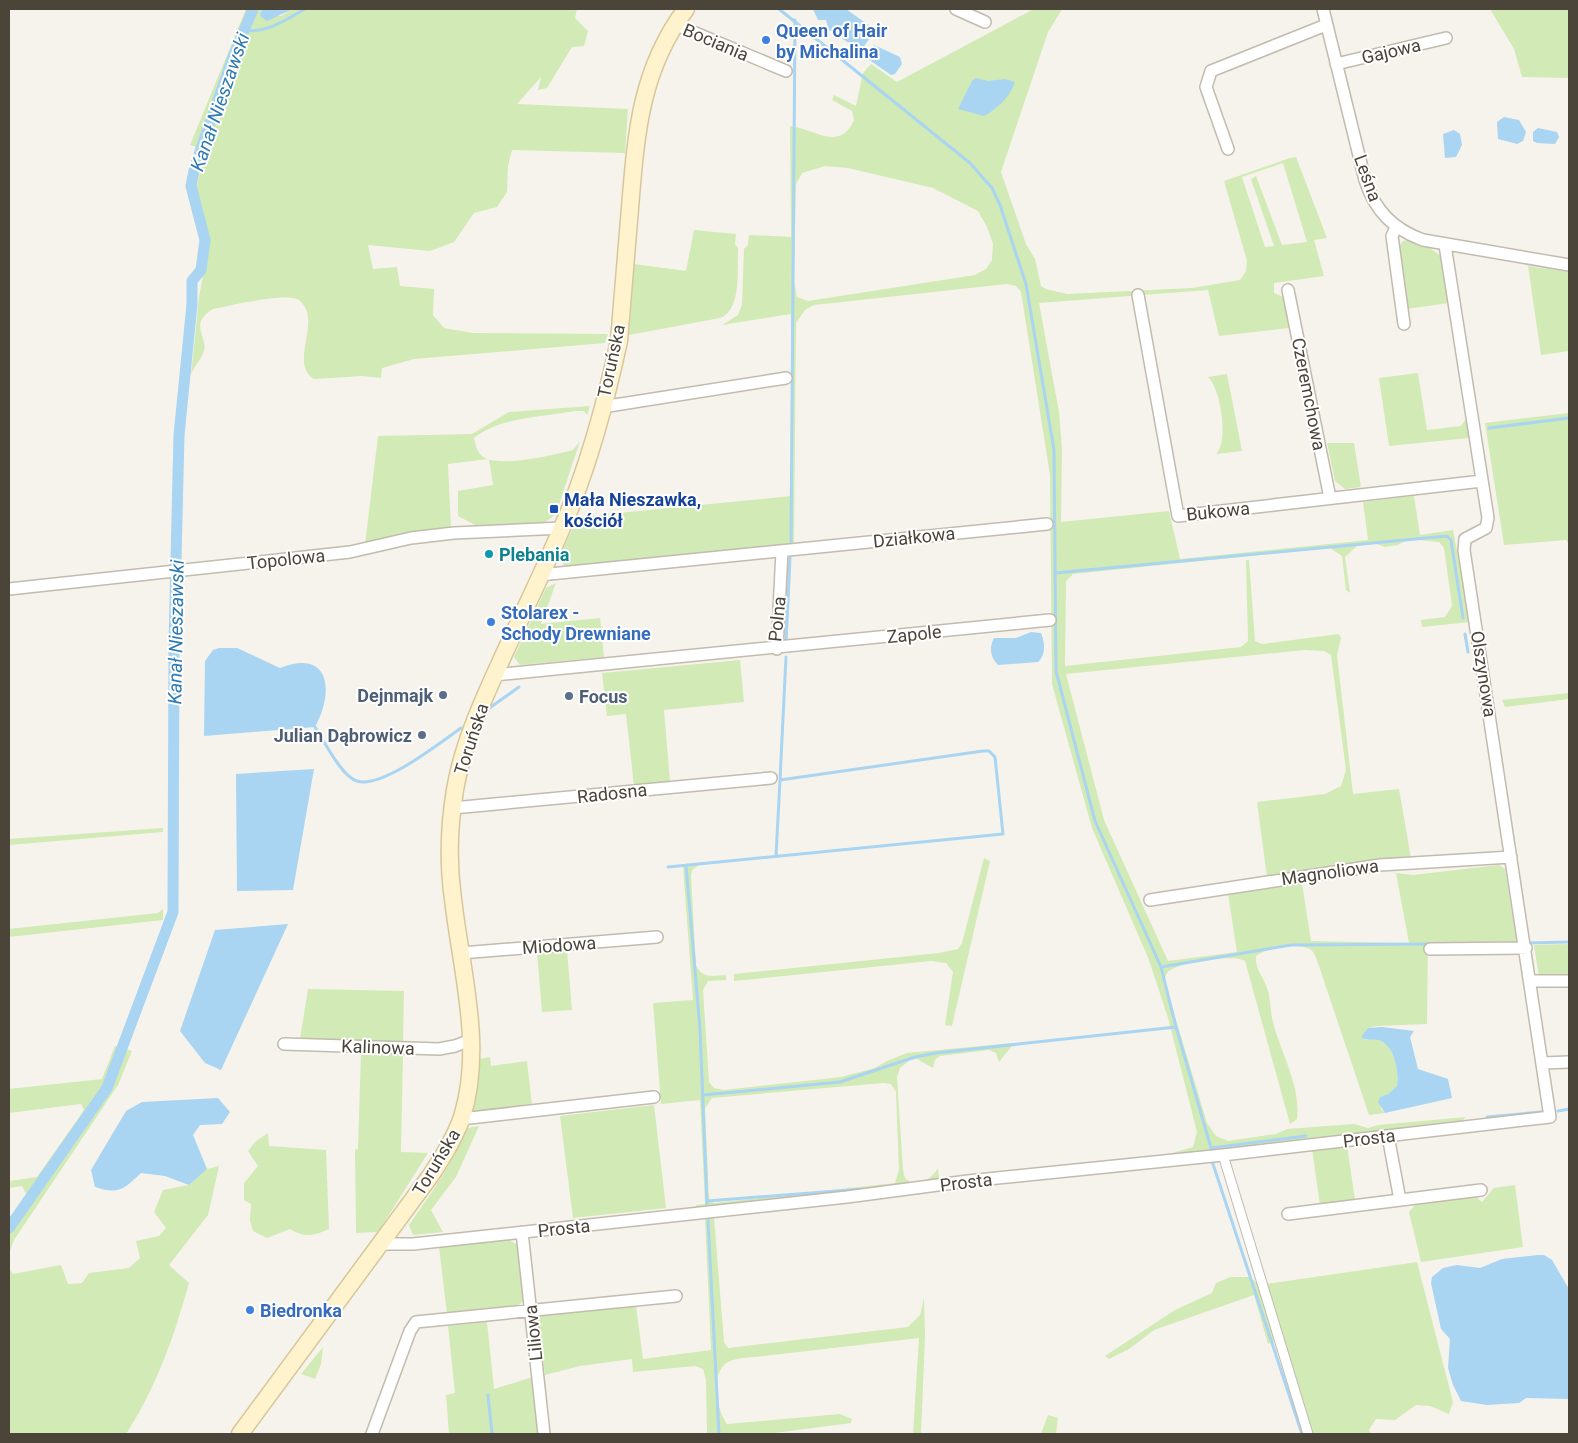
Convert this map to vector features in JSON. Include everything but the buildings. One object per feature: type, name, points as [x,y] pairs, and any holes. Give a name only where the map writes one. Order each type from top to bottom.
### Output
[{"type":"main road","name":"Toruńska","points":[[240,1434],[382,1244],[431,1175],[450,1145],[462,1119],[470,1079],[470,1040],[461,953],[451,883],[453,808],[459,770],[469,736],[494,675],[562,528],[580,481],[619,341],[640,112],[653,68],[674,24],[686,9]]},
{"type":"street","points":[[956,9],[985,22]]},
{"type":"street","name":"Leśna","points":[[1323,9],[1367,188],[1378,207],[1396,227],[1404,233],[1444,245],[1569,265]]},
{"type":"street","name":"Bociania","points":[[674,24],[786,71]]},
{"type":"street","points":[[1228,149],[1206,87],[1212,71],[1326,25]]},
{"type":"street","name":"Gajowa","points":[[1336,64],[1446,38]]},
{"type":"street","points":[[1396,227],[1392,236],[1404,324]]},
{"type":"street","name":"Olszynowa","points":[[1444,245],[1488,523],[1483,530],[1467,537],[1464,550],[1531,981],[1550,1117]]},
{"type":"street","name":"Czeremchowa","points":[[1288,290],[1330,498]]},
{"type":"street","name":"Bukowa","points":[[1138,295],[1178,516],[1482,481]]},
{"type":"street","points":[[602,407],[786,378]]},
{"type":"street","name":"Działkowa","points":[[782,551],[1047,524]]},
{"type":"street","name":"Topolowa","points":[[9,589],[350,552],[411,538],[454,533],[562,528]]},
{"type":"street","points":[[540,575],[782,551]]},
{"type":"street","name":"Polna","points":[[494,675],[777,649],[782,551]]},
{"type":"street","name":"Zapole","points":[[777,649],[1050,620]]},
{"type":"street","name":"Radosna","points":[[453,808],[771,778]]},
{"type":"street","name":"Magnoliowa","points":[[1150,900],[1380,865],[1511,858]]},
{"type":"street","name":"Miodowa","points":[[461,953],[658,937]]},
{"type":"street","points":[[1430,949],[1525,945]]},
{"type":"street","points":[[1531,981],[1569,981]]},
{"type":"street","name":"Kalinowa","points":[[284,1044],[439,1049],[455,1046],[470,1040]]},
{"type":"street","points":[[1543,1063],[1569,1062]]},
{"type":"street","points":[[462,1119],[654,1097]]},
{"type":"street","name":"Prosta","points":[[382,1244],[413,1244],[838,1198],[968,1181],[1223,1155],[1550,1117]]},
{"type":"street","points":[[1388,1136],[1400,1200]]},
{"type":"street","points":[[1223,1155],[1308,1434]]},
{"type":"street","points":[[1288,1214],[1481,1190]]},
{"type":"street","name":"Liliowa","points":[[522,1232],[544,1434]]},
{"type":"street","points":[[372,1434],[410,1331],[416,1322],[676,1296]]},
{"type":"green space","points":[[246,9],[262,9],[260,16],[281,16],[293,9],[577,9],[575,18],[588,31],[584,46],[572,47],[547,88],[538,90],[541,77],[517,104],[628,109],[625,153],[512,150],[508,166],[507,192],[497,207],[474,213],[454,242],[430,251],[368,245],[373,269],[397,267],[400,286],[434,289],[433,315],[444,328],[473,333],[608,334],[605,343],[414,359],[382,368],[381,378],[362,376],[314,379],[307,372],[304,363],[308,330],[306,309],[300,301],[293,298],[271,298],[213,309],[206,315],[200,325],[205,345],[204,350],[191,375],[199,297],[210,238],[195,194],[205,150],[190,145]]},
{"type":"green space","points":[[1030,9],[1064,9],[1048,32],[1001,172],[1026,244],[1035,259],[1041,286],[1067,294],[1192,288],[1240,280],[1246,271],[1247,261],[1224,181],[1290,158],[1296,157],[1327,238],[1314,240],[1324,276],[1274,283],[1274,293],[1283,297],[1289,328],[1219,336],[1208,290],[1039,303],[1059,412],[1062,448],[1061,522],[1169,511],[1180,559],[1368,540],[1363,502],[1414,496],[1420,535],[1453,530],[1470,622],[1422,627],[1421,620],[1445,617],[1452,606],[1444,548],[1439,542],[1409,539],[1398,545],[1385,547],[1374,543],[1358,545],[1345,557],[1350,593],[1346,590],[1342,556],[1330,548],[1073,574],[1066,581],[1065,666],[1241,647],[1248,641],[1246,560],[1249,560],[1255,641],[1262,644],[1339,634],[1341,638],[1337,655],[1353,794],[1399,789],[1411,858],[1267,877],[1257,802],[1325,794],[1341,786],[1346,770],[1331,655],[1324,651],[1305,650],[1066,674],[1104,820],[1168,961],[1237,952],[1228,894],[1302,883],[1311,941],[1409,943],[1396,873],[1413,875],[1499,865],[1505,869],[1517,944],[1428,943],[1427,1024],[1368,1028],[1365,1040],[1379,1040],[1386,1044],[1393,1055],[1397,1067],[1397,1086],[1388,1094],[1380,1097],[1381,1109],[1385,1113],[1369,1115],[1317,959],[1310,949],[1298,946],[1282,947],[1256,956],[1258,969],[1268,992],[1276,1034],[1290,1070],[1296,1094],[1297,1119],[1290,1124],[1245,961],[1230,958],[1206,960],[1183,965],[1168,972],[1165,977],[1165,983],[1207,1123],[1216,1136],[1228,1141],[1276,1134],[1287,1129],[1354,1124],[1368,1128],[1378,1125],[1466,1117],[1460,1123],[1165,1158],[1165,1155],[1193,1147],[1197,1132],[1168,1018],[1149,960],[1092,828],[1052,684],[1050,475],[1021,292],[1016,286],[1007,284],[814,305],[805,310],[796,323],[794,544],[565,567],[559,558],[578,517],[792,496],[791,314],[722,325],[738,315],[742,305],[744,249],[748,245],[749,235],[791,237],[790,126],[825,136],[834,137],[841,135],[848,130],[854,120],[852,111],[832,100],[834,95],[856,106],[863,73],[871,64],[897,82],[1030,11]],"holes":[[[1283,163],[1307,242],[1282,245],[1256,176],[1251,179],[1274,246],[1265,247],[1242,177]],[[825,166],[848,168],[933,188],[978,211],[987,227],[993,244],[992,260],[986,269],[975,275],[808,301],[797,297],[794,281],[796,184],[802,173]]]},
{"type":"green space","points":[[1490,9],[1569,9],[1569,78],[1522,77],[1514,49]]},
{"type":"green space","points":[[694,230],[736,234],[738,277],[732,306],[727,314],[720,318],[629,335],[634,264],[686,271]]},
{"type":"green space","points":[[1409,240],[1426,245],[1442,257],[1449,303],[1406,309],[1398,248],[1403,241]]},
{"type":"green space","points":[[1528,266],[1569,272],[1569,351],[1541,355]]},
{"type":"green space","points":[[1418,373],[1427,430],[1461,426],[1466,419],[1469,438],[1389,446],[1379,378]]},
{"type":"green space","points":[[1227,374],[1242,451],[1216,454],[1222,438],[1222,415],[1217,392],[1208,377]]},
{"type":"green space","points":[[590,406],[587,415],[584,411],[575,411],[536,417],[509,422],[485,431],[474,438],[479,452],[482,456],[489,459],[448,464],[451,528],[416,531],[365,545],[378,436],[472,434],[509,412]]},
{"type":"green space","points":[[1569,413],[1569,544],[1566,540],[1504,545],[1485,423]]},
{"type":"green space","points":[[580,441],[556,514],[543,524],[475,525],[458,516],[458,491],[493,485],[489,459],[516,461],[541,457],[573,450]]},
{"type":"green space","points":[[1327,443],[1354,443],[1361,487],[1345,489],[1335,481]]},
{"type":"green space","points":[[556,583],[541,624],[600,618],[604,657],[520,665],[514,657],[546,588]]},
{"type":"green space","points":[[740,660],[744,702],[664,710],[670,782],[634,786],[626,714],[607,716],[602,673]]},
{"type":"green space","points":[[1569,693],[1569,699],[1505,707],[1502,700]]},
{"type":"green space","points":[[163,828],[163,832],[9,845],[9,839]]},
{"type":"green space","points":[[984,858],[990,861],[952,1026],[945,1025],[953,972],[946,963],[931,961],[734,981],[734,974],[939,953],[958,949],[962,943]]},
{"type":"green space","points":[[699,865],[692,870],[691,876],[696,965],[701,973],[708,976],[726,975],[726,980],[708,981],[703,990],[709,1082],[714,1088],[724,1090],[841,1077],[875,1068],[907,1053],[1012,1043],[999,1062],[996,1053],[989,1050],[940,1056],[935,1060],[933,1068],[917,1059],[910,1060],[900,1068],[897,1077],[905,1178],[910,1182],[923,1181],[929,1178],[938,1168],[939,1179],[947,1180],[697,1210],[696,1205],[705,1204],[700,1100],[661,1104],[653,1003],[693,1000],[683,867]],"holes":[[[883,1083],[891,1084],[896,1092],[899,1170],[895,1183],[714,1203],[709,1199],[705,1108],[712,1098]]]},
{"type":"green space","points":[[163,909],[163,920],[9,937],[9,929],[158,913]]},
{"type":"green space","points":[[1569,944],[1569,977],[1539,977],[1534,945]]},
{"type":"green space","points":[[567,951],[572,1010],[542,1012],[537,953]]},
{"type":"green space","points":[[308,989],[404,991],[403,1044],[300,1039]]},
{"type":"green space","points":[[115,1046],[132,1051],[118,1085],[14,1240],[9,1254],[9,1219],[26,1194],[22,1186],[9,1188],[9,1181],[37,1177],[84,1110],[81,1104],[9,1113],[9,1089],[102,1079]]},
{"type":"green space","points":[[361,1053],[403,1054],[401,1152],[428,1153],[378,1232],[356,1233],[355,1150],[358,1149]]},
{"type":"green space","points":[[490,1057],[491,1066],[527,1061],[532,1105],[472,1112],[476,1094],[478,1059]]},
{"type":"green space","points":[[654,1105],[666,1208],[573,1218],[560,1116]]},
{"type":"green space","points":[[479,1126],[456,1177],[431,1210],[443,1232],[413,1235],[409,1225],[448,1166],[467,1128]]},
{"type":"green space","points":[[268,1133],[269,1146],[326,1150],[329,1229],[305,1235],[290,1229],[267,1238],[253,1231],[250,1221],[251,1204],[244,1200],[244,1183],[258,1166],[248,1151],[256,1141]]},
{"type":"green space","points":[[1347,1145],[1355,1200],[1320,1205],[1312,1149]]},
{"type":"green space","points":[[219,1166],[208,1215],[169,1265],[189,1283],[163,1362],[137,1417],[126,1434],[9,1434],[9,1269],[13,1274],[61,1265],[68,1284],[82,1283],[89,1273],[129,1268],[140,1258],[136,1241],[159,1236],[166,1228],[154,1212],[163,1190],[189,1185],[207,1169]]},
{"type":"green space","points":[[1515,1185],[1523,1247],[1421,1262],[1409,1212],[1415,1205],[1475,1196],[1482,1202],[1494,1188]]},
{"type":"green space","points":[[705,1217],[714,1217],[724,1342],[728,1348],[908,1327],[920,1315],[924,1298],[925,1336],[921,1434],[913,1434],[919,1338],[735,1359],[728,1362],[720,1370],[716,1385],[720,1411],[727,1424],[840,1414],[852,1419],[851,1423],[767,1434],[707,1434],[706,1380],[703,1369],[695,1366],[633,1372],[632,1359],[580,1366],[545,1375],[538,1321],[543,1313],[636,1306],[643,1359],[711,1350]]},
{"type":"green space","points":[[508,1239],[519,1246],[524,1300],[519,1305],[447,1314],[439,1247]]},
{"type":"green space","points":[[1417,1262],[1453,1402],[1449,1414],[1430,1406],[1416,1405],[1395,1420],[1376,1419],[1369,1430],[1371,1434],[1313,1434],[1267,1284]]},
{"type":"green space","points":[[1230,1277],[1250,1277],[1257,1283],[1275,1341],[1268,1344],[1254,1295],[1154,1330],[1129,1349],[1109,1359],[1105,1356],[1175,1310],[1212,1293],[1216,1283]]},
{"type":"green space","points":[[487,1322],[494,1389],[533,1377],[538,1434],[449,1434],[446,1395],[455,1393],[448,1326]]},
{"type":"green space","points":[[323,1347],[321,1364],[315,1379],[301,1374]]},
{"type":"green space","points":[[1048,1415],[1058,1418],[1056,1434],[1041,1434]]},
{"type":"water","points":[[262,9],[293,9],[267,21],[260,16]]},
{"type":"water","points":[[813,9],[846,9],[874,29],[873,33],[861,51],[829,30],[826,20],[818,20]]},
{"type":"water","points":[[874,45],[900,57],[902,64],[895,74],[891,75],[868,59]]},
{"type":"water","points":[[976,78],[988,81],[1005,79],[1015,82],[1010,93],[1002,102],[984,116],[958,109],[972,81]]},
{"type":"water","points":[[1504,117],[1519,120],[1526,132],[1523,141],[1517,144],[1498,139],[1497,122]]},
{"type":"water","points":[[1538,128],[1557,132],[1559,137],[1555,144],[1533,141],[1533,132]]},
{"type":"water","points":[[1454,130],[1460,134],[1462,145],[1456,157],[1445,158],[1443,134]]},
{"type":"water","points":[[1031,632],[1041,633],[1043,641],[1044,652],[1038,662],[998,665],[993,659],[991,652],[994,638],[1016,638]]},
{"type":"water","points":[[237,648],[280,668],[297,663],[310,664],[318,669],[324,677],[326,688],[325,701],[315,727],[204,736],[205,661],[213,650]]},
{"type":"water","points":[[314,769],[293,890],[237,891],[236,774]]},
{"type":"water","points":[[288,924],[221,1070],[205,1063],[180,1031],[215,930]]},
{"type":"water","points":[[1382,1027],[1414,1031],[1410,1037],[1418,1069],[1448,1079],[1452,1098],[1385,1113],[1378,1102],[1380,1097],[1388,1094],[1397,1086],[1395,1061],[1386,1044],[1381,1041],[1361,1037],[1368,1028]]},
{"type":"water","points":[[218,1098],[230,1112],[222,1124],[200,1125],[193,1135],[207,1169],[189,1185],[165,1176],[141,1173],[121,1189],[110,1190],[95,1187],[91,1170],[126,1111],[142,1102]]},
{"type":"water","points":[[1544,1255],[1552,1260],[1569,1289],[1569,1399],[1526,1398],[1519,1403],[1487,1405],[1461,1401],[1453,1385],[1448,1368],[1450,1339],[1441,1329],[1431,1283],[1432,1277],[1443,1268],[1457,1265],[1480,1268],[1502,1259]]},
{"type":"waterway","name":"Kanał Nieszawski","points":[[9,1228],[107,1088],[173,912],[174,643],[179,435],[192,304],[192,281],[201,270],[205,240],[191,186],[195,166],[233,57],[253,9]]},
{"type":"waterway","points":[[244,30],[252,31],[268,28],[305,9]]},
{"type":"waterway","points":[[779,9],[970,163],[992,188],[1000,205],[1026,284],[1054,450],[1056,671],[1095,821],[1161,967],[1291,945],[1431,944]]},
{"type":"waterway","points":[[791,542],[795,20]]},
{"type":"waterway","points":[[1489,428],[1569,418]]},
{"type":"waterway","points":[[1055,573],[1447,536],[1451,540],[1463,618]]},
{"type":"waterway","points":[[786,643],[790,558]]},
{"type":"waterway","points":[[1465,634],[1468,652]]},
{"type":"waterway","points":[[780,780],[786,657]]},
{"type":"waterway","points":[[488,709],[519,687]]},
{"type":"waterway","points":[[315,727],[345,773],[357,781],[368,782],[381,778],[411,763],[461,728]]},
{"type":"waterway","points":[[668,867],[1003,834],[995,757],[989,751],[983,751],[780,780],[776,856]]},
{"type":"waterway","points":[[686,865],[700,1029],[707,1204]]},
{"type":"waterway","points":[[1525,943],[1569,942]]},
{"type":"waterway","points":[[703,1095],[840,1082],[915,1057],[936,1053],[1176,1027],[1161,967]]},
{"type":"waterway","points":[[1176,1027],[1211,1148],[1306,1136]]},
{"type":"waterway","points":[[1558,1111],[1569,1109]]},
{"type":"waterway","points":[[1487,1117],[1541,1112]]},
{"type":"waterway","points":[[1212,1161],[1302,1434]]},
{"type":"waterway","points":[[707,1201],[863,1189]]},
{"type":"waterway","points":[[708,1220],[719,1434]]},
{"type":"waterway","points":[[488,1395],[492,1434]]},
{"type":"place","name":"Queen of Hair by Michalina","points":[[766,40]]},
{"type":"place","name":"Mała Nieszawka, kościół","points":[[554,509]]},
{"type":"place","name":"Plebania","points":[[489,554]]},
{"type":"place","name":"Stolarex - Schody Drewniane","points":[[491,622]]},
{"type":"place","name":"Dejnmajk","points":[[443,695]]},
{"type":"place","name":"Focus","points":[[569,696]]},
{"type":"place","name":"Julian Dąbrowicz","points":[[422,735]]},
{"type":"place","name":"Biedronka","points":[[250,1310]]}]
